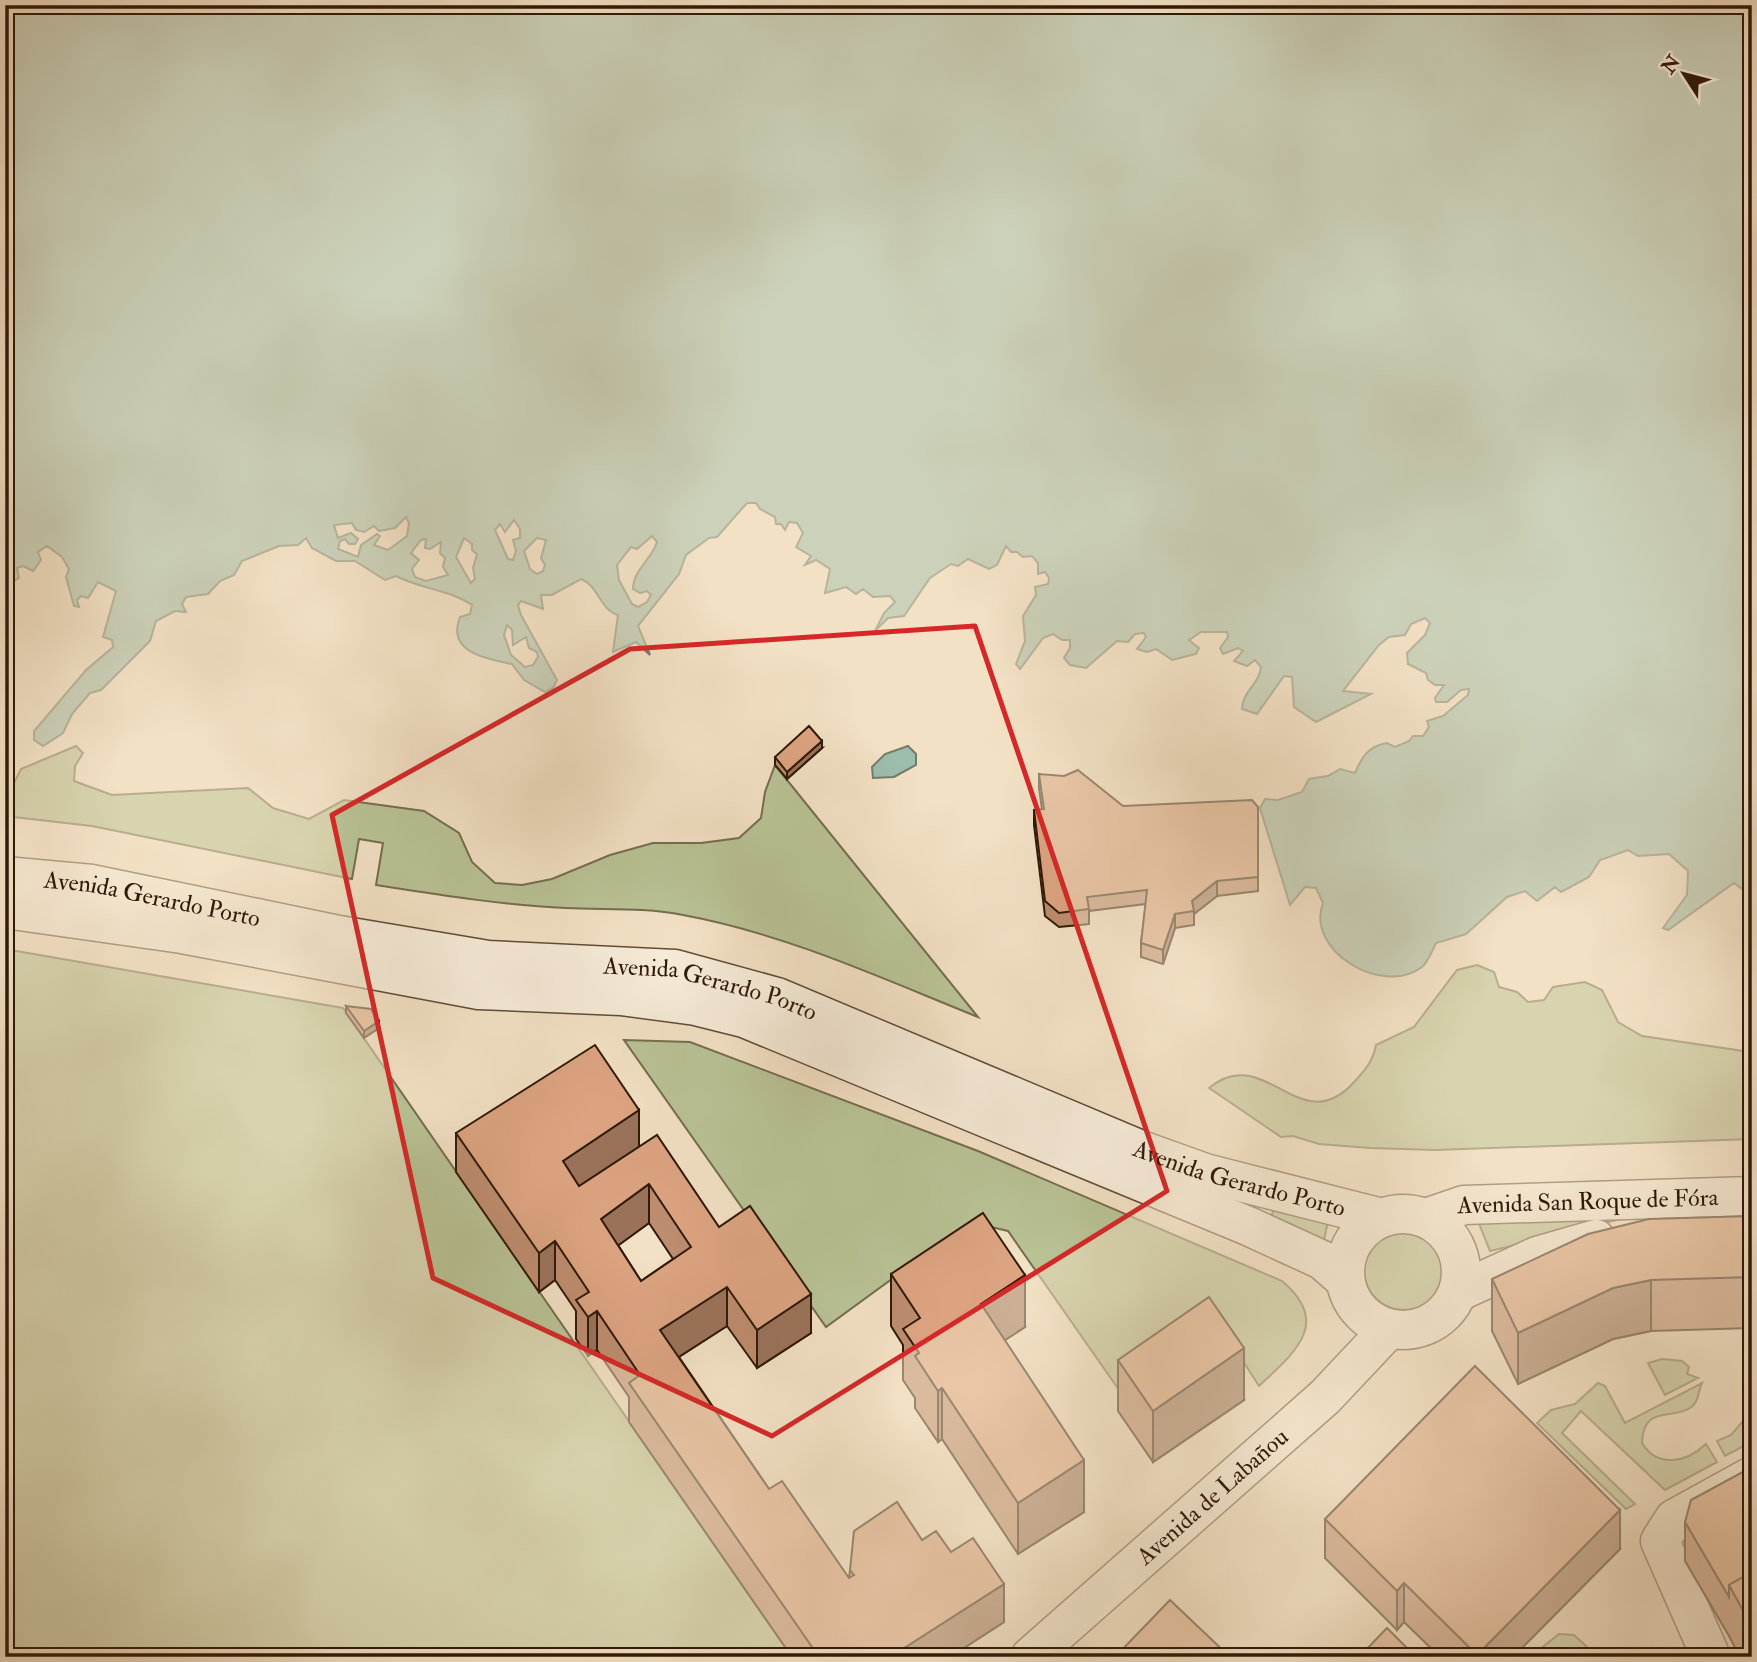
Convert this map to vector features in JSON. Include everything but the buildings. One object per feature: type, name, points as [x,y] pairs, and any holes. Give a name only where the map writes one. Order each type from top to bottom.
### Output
[{"type":"street","name":"Avenida Gerardo Porto","points":[[5,876],[92,884],[339,935],[488,960],[676,969],[777,997],[1192,1169],[1250,1187],[1344,1206],[1382,1218]]},
{"type":"street","name":"Avenida Gerardo Porto","points":[[5,909],[182,934],[479,990],[621,996],[696,1006],[744,1018],[1248,1226],[1322,1260],[1346,1280]]},
{"type":"street","name":"Avenida San Roque de Fóra","points":[[1426,1218],[1464,1205],[1752,1196]]},
{"type":"street","points":[[1397,1214],[1426,1218],[1441,1227],[1453,1241],[1459,1257],[1461,1275],[1458,1292],[1438,1318],[1423,1327],[1389,1329],[1373,1322],[1360,1311],[1346,1280],[1345,1265],[1357,1236],[1382,1218],[1397,1214]]},
{"type":"street","name":"Avenida San Roque de Fóra","points":[[1458,1292],[1537,1256],[1612,1235],[1689,1228],[1752,1229]]},
{"type":"street","name":"Avenida de Labañou","points":[[1030,1657],[1325,1397],[1389,1329]]},
{"type":"street","points":[[1711,1657],[1660,1541],[1674,1519],[1752,1476]]},
{"type":"highlighted area","points":[[975,626],[1167,1191],[772,1436],[433,1278],[332,815],[630,649]]},
{"type":"shaded area","points":[[5,5],[1752,5],[1752,905],[1745,904],[1750,895],[1734,883],[1668,930],[1663,928],[1687,895],[1688,871],[1669,854],[1638,856],[1628,850],[1600,860],[1589,877],[1561,892],[1555,887],[1537,901],[1525,891],[1507,897],[1466,934],[1436,943],[1424,965],[1406,975],[1369,973],[1336,952],[1325,937],[1320,921],[1323,903],[1316,888],[1305,887],[1290,905],[1260,808],[1265,799],[1278,800],[1302,792],[1309,779],[1328,776],[1340,769],[1355,773],[1363,757],[1371,749],[1387,743],[1395,747],[1409,741],[1413,736],[1423,736],[1429,727],[1427,721],[1443,716],[1468,695],[1469,689],[1461,690],[1447,702],[1436,702],[1435,698],[1444,685],[1435,685],[1428,680],[1426,673],[1408,664],[1407,653],[1425,635],[1430,623],[1425,618],[1411,624],[1405,635],[1389,637],[1379,645],[1343,691],[1371,694],[1316,722],[1294,707],[1292,677],[1284,676],[1257,714],[1242,709],[1261,667],[1255,660],[1247,666],[1234,661],[1243,651],[1238,648],[1223,654],[1220,648],[1228,637],[1227,632],[1201,632],[1189,640],[1199,648],[1196,654],[1172,660],[1156,649],[1147,652],[1137,649],[1146,637],[1144,633],[1135,634],[1128,642],[1117,641],[1086,668],[1070,665],[1064,658],[1070,648],[1070,640],[1062,640],[1053,634],[1043,638],[1020,669],[1016,664],[1025,641],[1023,616],[1036,595],[1035,587],[1048,584],[1049,578],[1045,572],[1038,574],[1038,563],[1032,556],[1023,557],[1017,552],[1011,552],[1006,546],[997,565],[989,569],[968,559],[958,566],[951,564],[930,578],[904,616],[888,618],[875,631],[884,613],[895,602],[890,596],[873,597],[863,589],[856,594],[846,587],[825,593],[830,569],[816,560],[805,565],[811,556],[796,547],[803,533],[797,523],[789,522],[785,530],[781,524],[776,524],[775,517],[760,509],[756,503],[747,503],[717,537],[709,538],[686,555],[679,574],[638,626],[650,655],[636,642],[613,652],[618,615],[607,608],[592,587],[581,579],[552,595],[541,595],[543,609],[521,601],[518,605],[521,615],[557,680],[553,688],[545,692],[524,680],[512,664],[480,656],[463,646],[457,629],[460,617],[470,614],[472,605],[396,576],[385,580],[355,561],[336,561],[312,548],[306,538],[298,545],[279,546],[242,561],[234,575],[220,581],[208,594],[186,597],[182,604],[186,612],[175,611],[156,621],[150,641],[101,690],[90,693],[72,714],[63,733],[43,746],[34,740],[34,731],[86,670],[113,647],[112,640],[103,637],[116,591],[98,582],[88,598],[81,596],[77,600],[79,607],[74,606],[66,577],[69,569],[62,557],[47,546],[38,552],[41,560],[33,571],[23,566],[17,568],[19,578],[5,586]],"holes":[[[406,517],[409,523],[407,536],[388,550],[374,545],[380,536],[377,534],[361,545],[358,557],[338,549],[340,541],[345,539],[349,544],[355,544],[358,539],[351,533],[338,538],[334,525],[352,523],[356,530],[364,532],[374,526],[379,531],[395,528]],[[514,520],[520,529],[520,538],[513,540],[516,551],[513,560],[508,559],[495,530],[500,524],[505,532]],[[652,536],[657,542],[634,582],[633,589],[640,593],[647,591],[651,595],[647,602],[638,607],[632,604],[619,580],[617,565],[631,547],[637,549]],[[464,538],[472,544],[472,550],[477,554],[473,568],[475,579],[471,583],[456,557]],[[537,538],[546,540],[541,558],[545,565],[543,571],[537,574],[530,569],[524,551]],[[426,539],[425,548],[430,549],[441,542],[440,553],[445,558],[443,567],[448,575],[426,581],[415,577],[412,569],[419,560],[411,553],[421,540]],[[507,625],[512,630],[513,645],[526,637],[529,648],[537,652],[538,657],[533,665],[525,667],[511,655],[504,635]]]},
{"type":"shaded area","points":[[76,746],[83,753],[75,766],[74,781],[112,795],[248,788],[273,808],[309,819],[344,800],[424,811],[459,833],[472,862],[495,883],[522,885],[552,879],[610,855],[653,843],[701,843],[739,838],[761,818],[765,792],[775,765],[978,1017],[833,958],[721,923],[654,911],[518,905],[376,885],[383,843],[359,839],[352,879],[92,826],[5,816],[5,791],[10,791],[21,769]]},
{"type":"shaded area","points":[[908,746],[916,754],[916,765],[894,777],[873,778],[872,767],[885,754]]},
{"type":"shaded area","points":[[5,949],[343,1008],[792,1657],[5,1657]]},
{"type":"shaded area","points":[[1477,965],[1494,972],[1499,987],[1517,992],[1528,1002],[1544,1000],[1553,987],[1585,982],[1602,990],[1618,1022],[1642,1036],[1743,1051],[1747,1072],[1752,1075],[1752,1139],[1435,1150],[1319,1144],[1293,1136],[1281,1137],[1209,1088],[1229,1077],[1248,1076],[1266,1081],[1300,1098],[1317,1102],[1336,1097],[1366,1069],[1376,1045],[1414,1027],[1457,970]]},
{"type":"shaded area","points":[[624,1040],[690,1042],[978,1151],[1282,1281],[1297,1296],[1305,1310],[1303,1336],[1285,1361],[1259,1386],[1220,1325],[1119,1390],[1008,1231],[970,1222],[826,1327]]},
{"type":"shaded area","points":[[1275,1204],[1330,1212],[1324,1240],[1271,1218]]},
{"type":"shaded area","points":[[1476,1216],[1629,1217],[1490,1251]]},
{"type":"shaded area","points":[[1404,1230],[1419,1233],[1432,1242],[1441,1255],[1444,1270],[1441,1285],[1432,1298],[1419,1307],[1404,1310],[1389,1307],[1376,1298],[1367,1285],[1364,1270],[1367,1255],[1376,1242],[1389,1233]]},
{"type":"shaded area","points":[[1662,1359],[1682,1361],[1689,1367],[1687,1374],[1698,1378],[1665,1395],[1648,1363]]},
{"type":"shaded area","points":[[1598,1383],[1605,1386],[1625,1423],[1702,1383],[1693,1406],[1653,1418],[1647,1423],[1642,1443],[1656,1456],[1672,1460],[1690,1455],[1706,1444],[1717,1462],[1665,1490],[1581,1411],[1562,1433],[1635,1504],[1626,1509],[1537,1423],[1551,1410],[1575,1404]]},
{"type":"shaded area","points":[[1752,1411],[1752,1442],[1725,1456],[1717,1441],[1731,1435]]},
{"type":"shaded area","points":[[1559,1634],[1574,1635],[1598,1657],[1538,1657],[1540,1649]]}]
